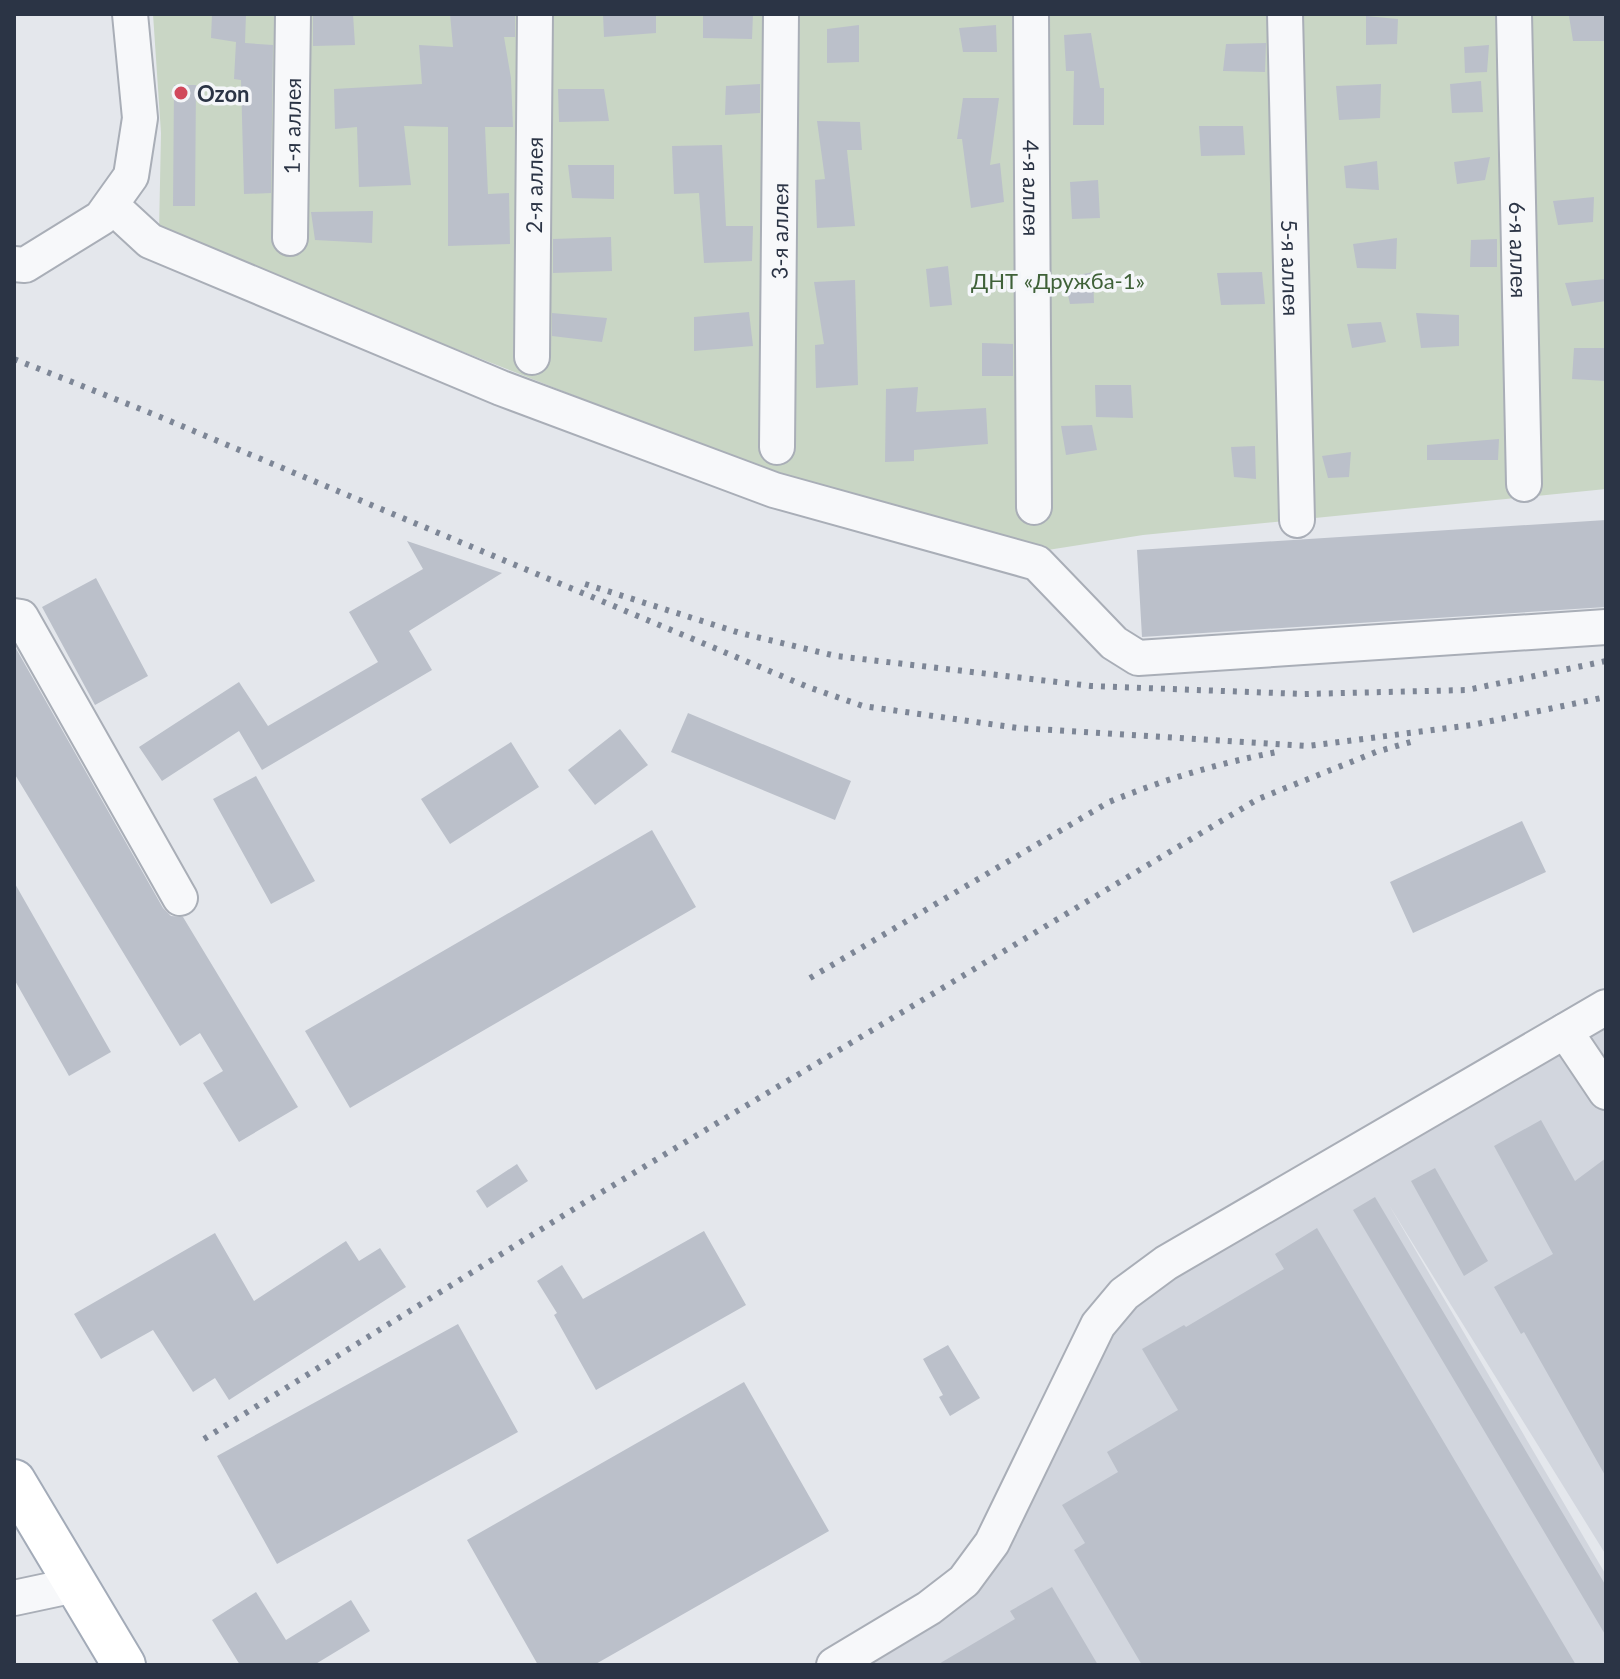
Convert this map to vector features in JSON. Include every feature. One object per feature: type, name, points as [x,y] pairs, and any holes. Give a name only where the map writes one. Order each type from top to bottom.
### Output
[{"type":"main road","points":[[14,1481],[124,1665]]},
{"type":"street","points":[[14,264],[25,265],[101,218],[131,176],[140,118],[130,14]]},
{"type":"street","name":"1-я аллея","points":[[290,238],[293,14]]},
{"type":"street","name":"2-я аллея","points":[[532,357],[535,14]]},
{"type":"street","name":"3-я аллея","points":[[777,447],[781,14]]},
{"type":"street","name":"4-я аллея","points":[[1031,14],[1034,507]]},
{"type":"street","name":"5-я аллея","points":[[1285,14],[1297,520]]},
{"type":"street","name":"6-я аллея","points":[[1514,14],[1524,484]]},
{"type":"street","points":[[111,205],[150,241],[501,388],[774,490],[1037,563],[1114,643],[1138,658],[1606,627]]},
{"type":"street","points":[[14,616],[21,617],[180,898]]},
{"type":"street","points":[[834,1665],[929,1608],[964,1581],[992,1543],[1098,1325],[1124,1294],[1166,1263],[1606,1007]]},
{"type":"street","points":[[1565,1031],[1606,1092]]},
{"type":"street","points":[[14,1598],[75,1585]]},
{"type":"shaded area","points":[[1606,1019],[1606,1555],[1389,1205],[1606,1575],[1606,1665],[852,1665],[941,1612],[1129,1300]]},
{"type":"green space","name":"ДНТ «Дружба-1»","points":[[153,14],[1606,14],[1606,489],[1143,535],[1035,552],[771,473],[159,232],[161,133]]},
{"type":"building","points":[[212,14],[246,14],[245,43],[273,45],[271,193],[244,194],[241,80],[234,79],[236,42],[211,38]]},
{"type":"building","points":[[313,14],[353,14],[355,45],[313,46]]},
{"type":"building","points":[[450,14],[515,14],[515,37],[504,37],[511,78],[513,127],[485,127],[488,194],[509,193],[510,244],[448,246],[448,127],[404,126],[411,185],[359,187],[357,127],[335,129],[334,89],[422,84],[419,45],[453,47]]},
{"type":"building","points":[[603,14],[656,14],[656,33],[604,37]]},
{"type":"building","points":[[703,14],[753,14],[752,39],[703,38]]},
{"type":"building","points":[[1606,15],[1606,41],[1573,41],[1569,16]]},
{"type":"building","points":[[1366,16],[1398,19],[1397,44],[1366,45]]},
{"type":"building","points":[[859,25],[859,62],[827,63],[827,29]]},
{"type":"building","points":[[996,25],[997,52],[963,52],[959,28]]},
{"type":"building","points":[[1091,33],[1100,88],[1104,88],[1104,125],[1073,125],[1074,71],[1066,71],[1064,35]]},
{"type":"building","points":[[1266,43],[1265,72],[1223,71],[1226,44]]},
{"type":"building","points":[[1489,45],[1487,72],[1465,73],[1464,47]]},
{"type":"building","points":[[1481,81],[1483,112],[1452,113],[1450,84]]},
{"type":"building","points":[[760,84],[760,113],[725,115],[726,86]]},
{"type":"building","points":[[1381,84],[1380,118],[1339,120],[1336,86]]},
{"type":"building","points":[[174,85],[196,85],[195,206],[173,206]]},
{"type":"building","points":[[558,89],[604,89],[609,121],[559,122]]},
{"type":"building","points":[[963,98],[999,98],[990,165],[1000,163],[1004,202],[971,208],[962,139],[957,139]]},
{"type":"building","points":[[817,121],[860,122],[862,150],[847,150],[855,226],[817,228],[815,180],[825,179]]},
{"type":"building","points":[[1199,126],[1243,126],[1245,155],[1201,156]]},
{"type":"building","points":[[722,145],[726,226],[753,226],[752,261],[704,263],[699,193],[674,194],[672,146]]},
{"type":"building","points":[[1490,157],[1485,180],[1457,184],[1454,162]]},
{"type":"building","points":[[1377,161],[1379,190],[1346,188],[1344,166]]},
{"type":"building","points":[[568,165],[614,165],[614,199],[572,198]]},
{"type":"building","points":[[1098,180],[1100,218],[1072,219],[1070,182]]},
{"type":"building","points":[[1594,197],[1593,222],[1558,225],[1553,201]]},
{"type":"building","points":[[373,211],[372,243],[315,240],[311,212]]},
{"type":"building","points":[[611,237],[612,271],[553,273],[553,239]]},
{"type":"building","points":[[1397,238],[1396,269],[1357,268],[1353,244]]},
{"type":"building","points":[[1497,239],[1497,267],[1470,267],[1471,240]]},
{"type":"building","points":[[948,266],[952,305],[930,307],[926,269]]},
{"type":"building","points":[[1093,272],[1094,303],[1070,304],[1064,278]]},
{"type":"building","points":[[1262,272],[1265,304],[1221,305],[1217,273]]},
{"type":"building","points":[[1606,279],[1606,301],[1572,306],[1565,283]]},
{"type":"building","points":[[855,280],[858,385],[816,388],[815,345],[824,344],[814,282]]},
{"type":"building","points":[[749,312],[753,346],[694,351],[694,317]]},
{"type":"building","points":[[552,313],[607,318],[602,342],[552,336]]},
{"type":"building","points":[[1416,313],[1459,315],[1459,346],[1421,348]]},
{"type":"building","points":[[1381,322],[1386,342],[1352,348],[1347,324]]},
{"type":"building","points":[[982,343],[1013,344],[1013,376],[982,376]]},
{"type":"building","points":[[1574,348],[1606,348],[1606,381],[1572,379]]},
{"type":"building","points":[[1095,385],[1131,385],[1133,418],[1096,417]]},
{"type":"building","points":[[918,387],[916,412],[986,408],[988,444],[914,450],[914,461],[885,462],[886,389]]},
{"type":"building","points":[[1092,425],[1097,450],[1066,455],[1061,426]]},
{"type":"building","points":[[1499,439],[1498,460],[1427,460],[1427,445]]},
{"type":"building","points":[[1255,446],[1256,479],[1234,477],[1231,447]]},
{"type":"building","points":[[1351,452],[1349,477],[1328,478],[1322,456]]},
{"type":"building","points":[[1606,520],[1606,607],[1142,637],[1137,550]]},
{"type":"building","points":[[407,541],[502,573],[409,631],[432,670],[262,770],[239,731],[162,781],[139,747],[239,682],[268,726],[378,662],[349,612],[423,569]]},
{"type":"building","points":[[96,578],[148,676],[95,705],[42,607]]},
{"type":"building","points":[[14,645],[163,908],[171,916],[183,917],[298,1107],[239,1142],[203,1083],[223,1071],[200,1033],[180,1046],[14,773]]},
{"type":"building","points":[[688,713],[851,781],[835,820],[671,752]]},
{"type":"building","points":[[620,729],[648,765],[595,805],[568,770]]},
{"type":"building","points":[[511,742],[539,787],[450,844],[421,799]]},
{"type":"building","points":[[256,776],[315,881],[271,904],[213,799]]},
{"type":"building","points":[[1522,821],[1546,872],[1413,933],[1390,882]]},
{"type":"building","points":[[652,830],[696,907],[350,1108],[305,1031]]},
{"type":"building","points":[[14,882],[111,1052],[69,1076],[14,979]]},
{"type":"building","points":[[1541,1120],[1575,1181],[1606,1158],[1606,1477],[1524,1332],[1521,1334],[1494,1287],[1553,1254],[1494,1146]]},
{"type":"building","points":[[517,1164],[528,1181],[487,1208],[476,1191]]},
{"type":"building","points":[[1435,1168],[1488,1261],[1464,1276],[1411,1181]]},
{"type":"building","points":[[1375,1197],[1606,1586],[1606,1636],[1353,1210]]},
{"type":"building","points":[[1317,1228],[1576,1665],[1142,1665],[1074,1550],[1085,1543],[1062,1505],[1118,1472],[1107,1452],[1178,1410],[1142,1349],[1184,1325],[1186,1327],[1284,1269],[1275,1254]]},
{"type":"building","points":[[704,1231],[746,1305],[596,1390],[537,1281],[562,1265],[583,1299]]},
{"type":"building","points":[[215,1233],[254,1301],[346,1241],[359,1261],[380,1248],[406,1287],[229,1400],[215,1378],[193,1392],[153,1330],[101,1359],[74,1314]]},
{"type":"building","points":[[458,1324],[518,1432],[277,1564],[217,1456]]},
{"type":"building","points":[[948,1345],[980,1398],[950,1416],[939,1397],[943,1395],[923,1359]]},
{"type":"building","points":[[744,1382],[829,1531],[594,1665],[538,1665],[467,1540]]},
{"type":"building","points":[[1052,1587],[1098,1665],[937,1665],[1015,1619],[1010,1611]]},
{"type":"building","points":[[256,1592],[286,1640],[351,1600],[370,1631],[314,1665],[240,1665],[212,1620]]},
{"type":"railway","points":[[14,359],[808,687],[863,706],[1018,728],[1308,746],[1472,725],[1606,697]]},
{"type":"railway","points":[[585,584],[740,633],[836,656],[1091,686],[1304,694],[1467,690],[1606,661]]},
{"type":"railway","points":[[204,1439],[577,1207],[1258,799],[1376,752],[1414,741]]},
{"type":"railway","points":[[810,978],[1109,802],[1194,772],[1282,751]]},
{"type":"place","name":"Ozon","points":[[181,93]]}]
